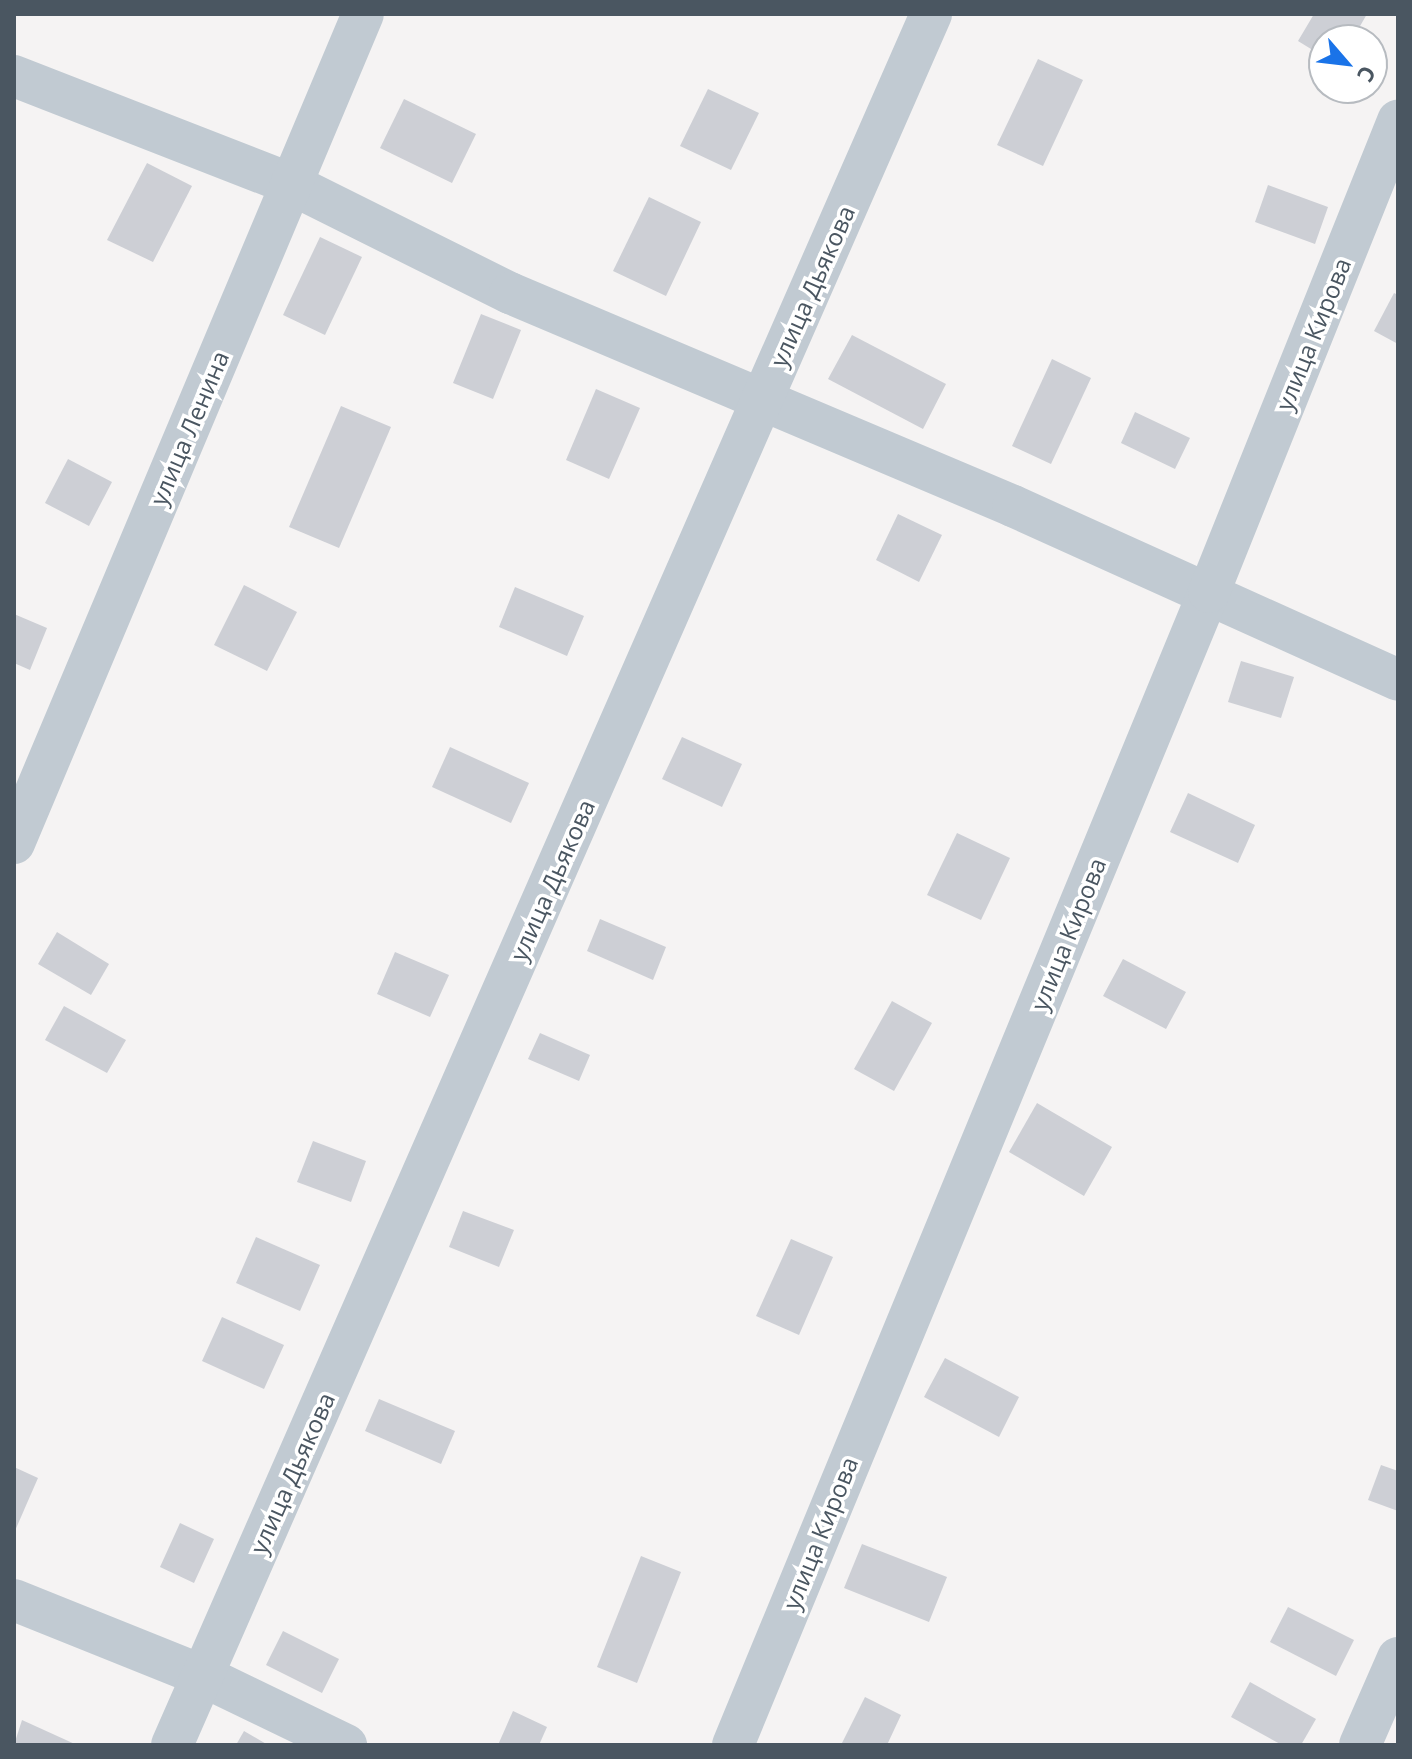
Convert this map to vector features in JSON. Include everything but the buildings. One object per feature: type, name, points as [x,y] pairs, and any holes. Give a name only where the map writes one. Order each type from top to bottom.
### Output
[{"type":"street","name":"улица Ленина","points":[[14,843],[363,14]]},
{"type":"street","name":"улица Дьякова","points":[[172,1745],[931,14]]},
{"type":"street","points":[[14,76],[291,184],[510,293],[1209,592],[1398,680]]},
{"type":"street","name":"улица Кирова","points":[[733,1745],[1209,592],[1398,121]]},
{"type":"street","points":[[14,1600],[203,1676],[346,1745]]},
{"type":"street","points":[[1360,1745],[1398,1658]]}]
